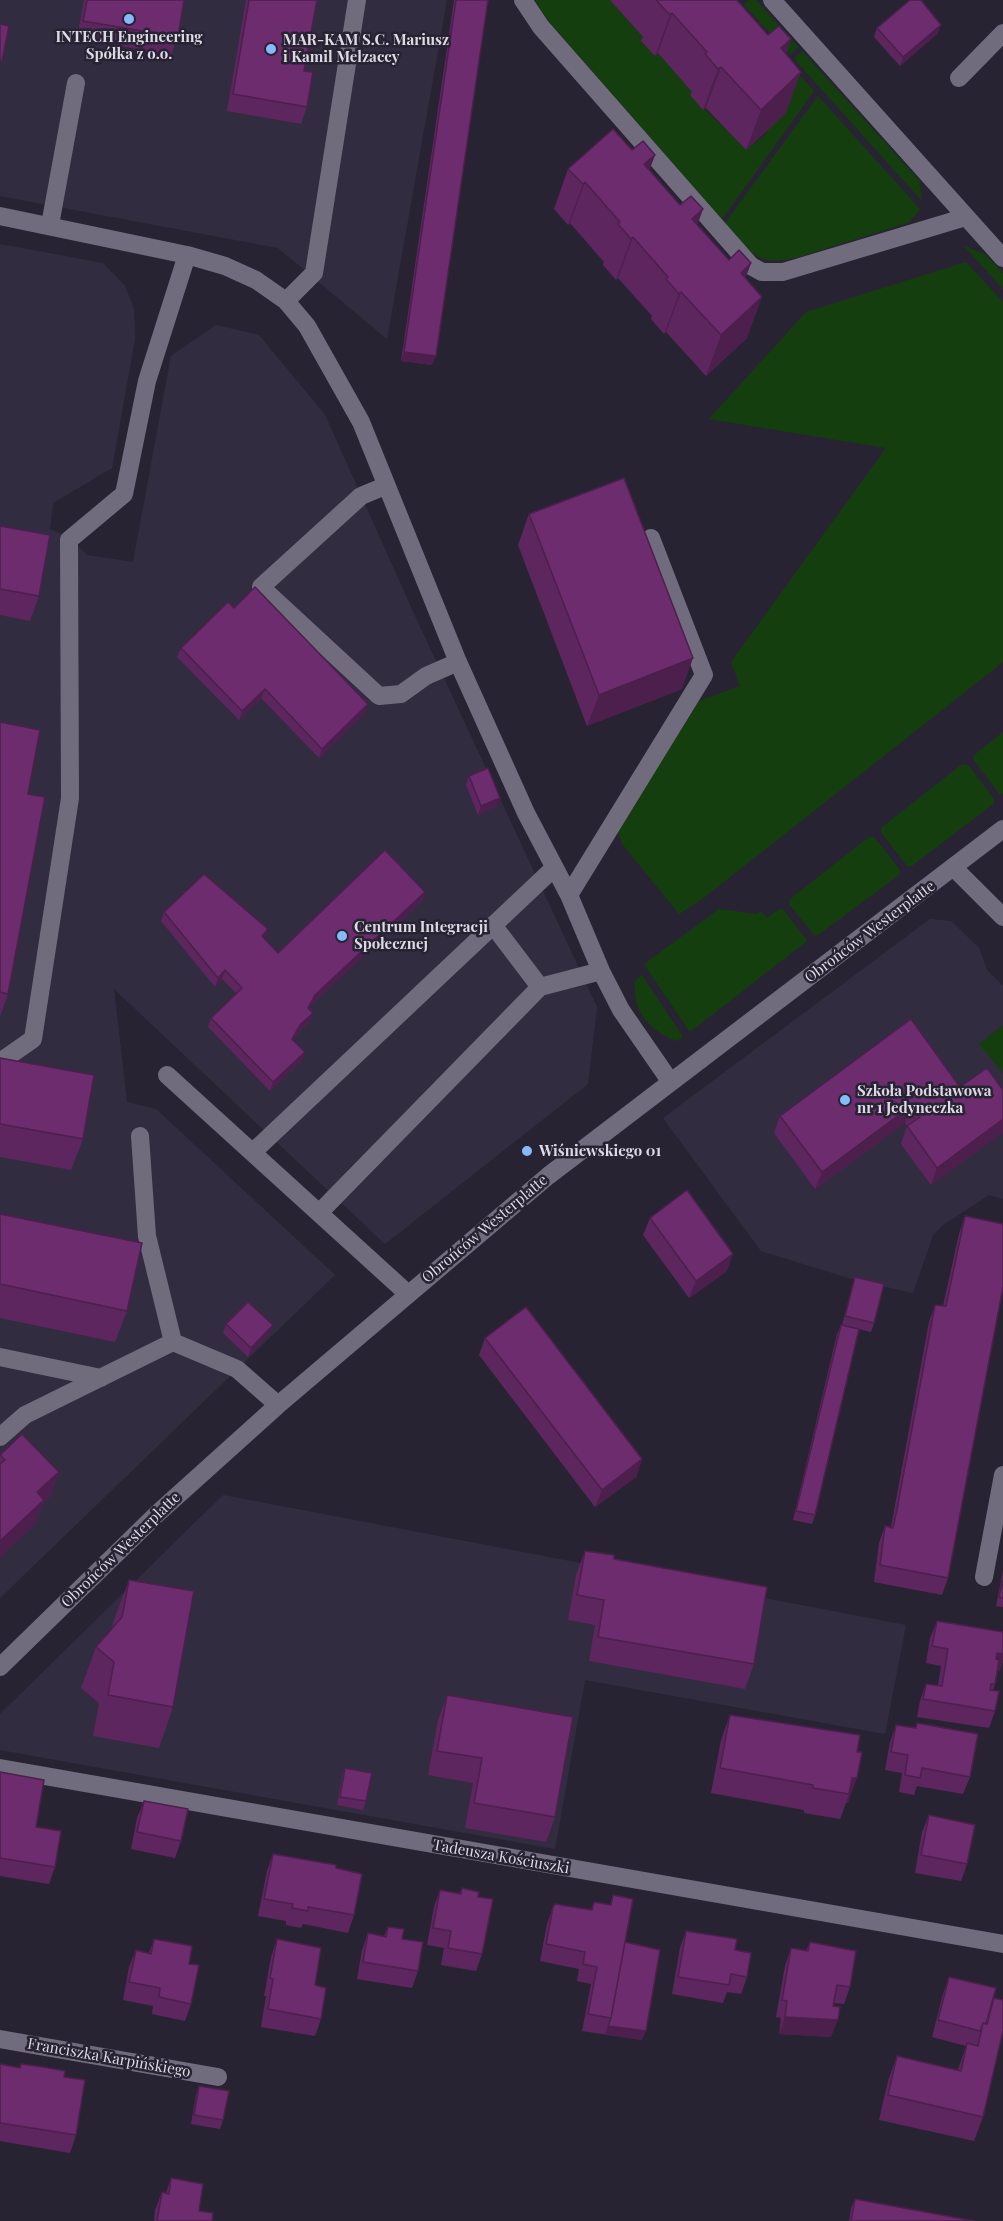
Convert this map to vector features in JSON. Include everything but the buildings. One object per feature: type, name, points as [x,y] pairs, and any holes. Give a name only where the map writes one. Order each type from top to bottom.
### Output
[{"type":"street","points":[[286,301],[314,273],[357,0]]},
{"type":"street","points":[[523,0],[526,8],[541,27],[751,266],[762,272],[783,272],[966,217]]},
{"type":"street","points":[[772,0],[1003,258]]},
{"type":"street","points":[[959,78],[1003,33]]},
{"type":"street","points":[[50,225],[76,83]]},
{"type":"street","points":[[0,216],[187,255],[225,266],[256,280],[286,301],[307,326],[361,422],[458,662],[554,868],[569,895],[601,971],[621,1010],[670,1081]]},
{"type":"street","points":[[0,1062],[33,1040],[70,798],[69,540],[124,494],[147,381],[187,255]]},
{"type":"street","points":[[386,486],[361,496],[261,587],[379,696],[401,693],[426,676],[458,662]]},
{"type":"street","points":[[569,895],[704,675],[651,538]]},
{"type":"street","name":"Obrońców Westerplatte","points":[[0,1667],[158,1513],[278,1405],[548,1176],[1003,829]]},
{"type":"street","points":[[253,1152],[554,868]]},
{"type":"street","points":[[954,868],[1003,917]]},
{"type":"street","points":[[493,925],[540,987]]},
{"type":"street","points":[[319,1213],[540,987],[601,971]]},
{"type":"street","points":[[167,1075],[408,1294]]},
{"type":"street","points":[[140,1136],[147,1236],[173,1342]]},
{"type":"street","points":[[0,1437],[25,1415],[173,1342],[237,1369],[278,1405]]},
{"type":"street","points":[[0,1357],[101,1378]]},
{"type":"street","points":[[984,1577],[1003,1475]]},
{"type":"street","name":"Tadeusza Kościuszki","points":[[0,1768],[1003,1944]]},
{"type":"street","name":"Franciszka Karpińskiego","points":[[0,2039],[218,2077]]},
{"type":"shaded area","points":[[0,0],[447,0],[387,339],[278,248],[0,196]]},
{"type":"shaded area","points":[[0,244],[103,263],[125,286],[134,309],[135,339],[112,468],[53,503],[50,529],[71,539],[87,555],[133,562],[171,356],[216,325],[259,335],[325,415],[415,616],[597,1007],[588,1084],[385,1244],[114,989],[127,1102],[156,1109],[335,1275],[0,1598]]},
{"type":"shaded area","name":"Szkoła Podstawowa nr 1 Jedyneczka","points":[[930,919],[951,921],[979,948],[987,970],[1003,986],[1003,1199],[989,1195],[943,1225],[933,1235],[913,1293],[855,1280],[761,1251],[663,1118]]},
{"type":"shaded area","points":[[223,1495],[906,1625],[885,1734],[585,1680],[555,1849],[0,1750],[0,1714]]},
{"type":"green space","points":[[535,0],[610,0],[644,39],[641,41],[654,55],[652,58],[658,53],[693,93],[687,98],[691,96],[722,126],[717,132],[723,126],[746,150],[765,135],[798,73],[814,91],[722,219],[549,22]]},
{"type":"green space","points":[[749,0],[756,0],[798,47],[790,55],[744,5]]},
{"type":"green space","points":[[802,51],[919,180],[922,201],[794,59]]},
{"type":"green space","points":[[818,96],[920,209],[910,222],[799,257],[773,261],[764,259],[749,250],[725,223]]},
{"type":"green space","points":[[963,245],[986,255],[1003,273],[1003,289]]},
{"type":"green space","points":[[966,262],[1003,302],[1003,662],[701,900],[679,914],[623,845],[617,831],[699,701],[740,686],[731,662],[886,448],[709,419],[806,312]]},
{"type":"green space","points":[[1003,732],[1003,794],[1000,795],[973,759],[974,755]]},
{"type":"green space","points":[[962,764],[969,766],[994,799],[993,804],[912,866],[907,866],[881,832],[881,828]]},
{"type":"green space","points":[[869,837],[874,837],[900,870],[899,875],[818,935],[814,935],[789,904],[790,899]]},
{"type":"green space","points":[[719,909],[757,914],[761,911],[767,918],[779,909],[783,909],[807,941],[690,1032],[644,964]]},
{"type":"green space","points":[[642,975],[683,1037],[677,1041],[651,1026],[640,1011],[636,1002],[635,981]]},
{"type":"green space","points":[[1003,1025],[1003,1073],[979,1044]]},
{"type":"place","name":"INTECH Engineering Spółka z o.o.","points":[[129,19]]},
{"type":"place","name":"MAR-KAM S.C. Mariusz i Kamil Melzaccy","points":[[271,49]]},
{"type":"place","name":"Centrum Integracji Społecznej","points":[[342,936]]},
{"type":"place","name":"Szkoła Podstawowa nr 1 Jedyneczka","points":[[845,1100]]},
{"type":"place","name":"Wiśniewskiego 01","points":[[527,1151]]}]
